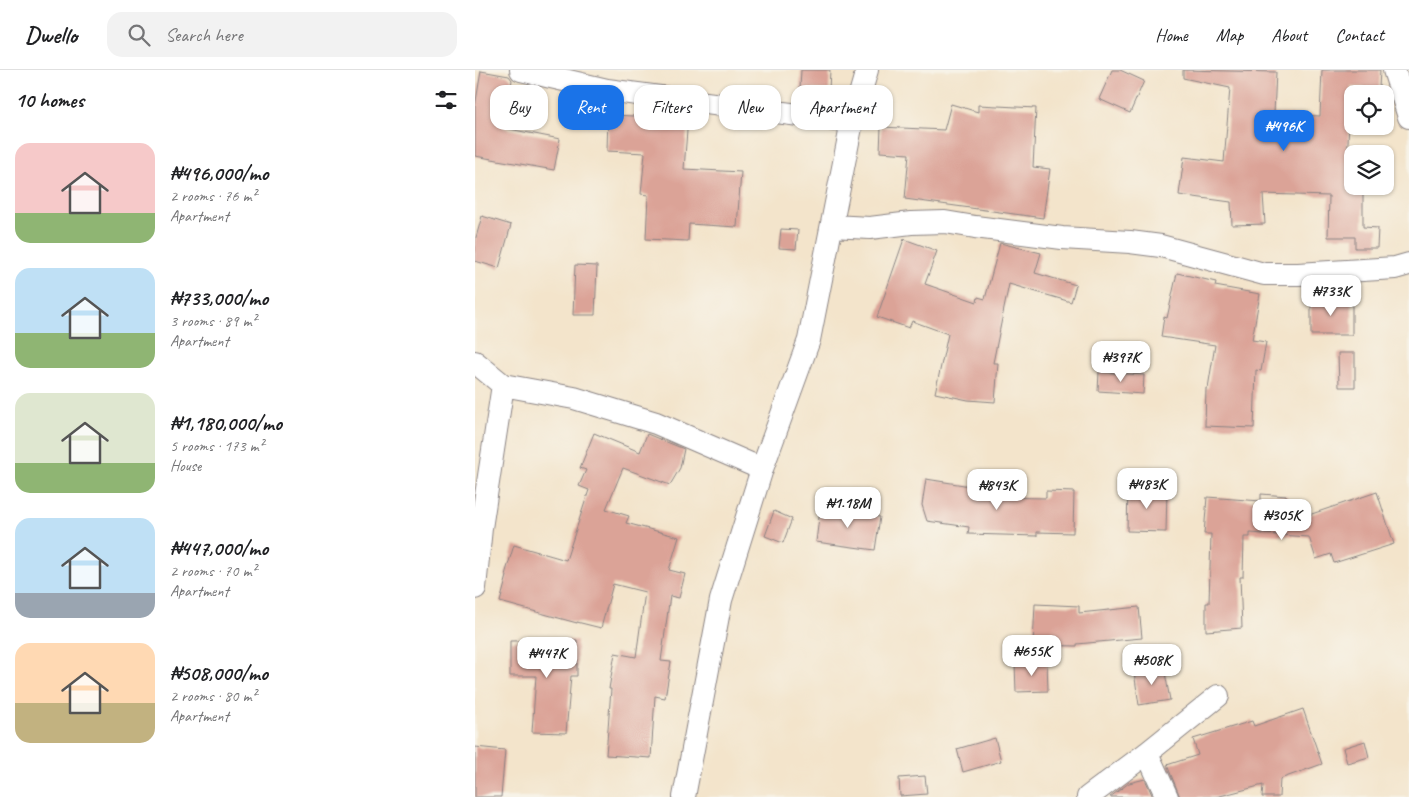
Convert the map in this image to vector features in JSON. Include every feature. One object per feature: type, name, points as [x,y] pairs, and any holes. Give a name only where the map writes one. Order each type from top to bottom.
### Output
[{"type":"street","points":[[521,70],[607,90],[791,114]]},
{"type":"street","points":[[863,85],[867,70]]},
{"type":"street","points":[[1394,70],[1409,117]]},
{"type":"street","points":[[683,797],[721,600],[762,469],[809,340],[850,130]]},
{"type":"street","points":[[832,226],[871,228],[911,223],[945,222],[1062,238],[1130,242],[1161,246],[1264,274],[1298,274],[1395,268],[1409,264]]},
{"type":"street","points":[[475,362],[503,385],[574,398],[656,423],[762,469]]},
{"type":"street","points":[[475,588],[481,528],[503,385]]},
{"type":"street","points":[[1088,797],[1218,696]]},
{"type":"street","points":[[1147,753],[1167,797]]},
{"type":"building","points":[[801,70],[830,70],[829,85],[800,85]]},
{"type":"building","points":[[1112,70],[1120,70],[1144,81],[1130,113],[1099,99]]},
{"type":"building","points":[[1183,70],[1276,72],[1274,114],[1320,116],[1322,70],[1380,70],[1379,85],[1344,85],[1344,135],[1348,135],[1348,145],[1344,145],[1344,195],[1363,195],[1363,227],[1378,228],[1377,248],[1355,248],[1355,237],[1328,237],[1329,196],[1263,194],[1265,224],[1232,225],[1231,202],[1179,195],[1184,157],[1224,162],[1230,88],[1183,78]]},
{"type":"building","points":[[481,71],[509,76],[512,80],[511,85],[490,85],[490,130],[514,130],[560,139],[554,170],[475,156],[475,107]]},
{"type":"building","points":[[951,104],[978,112],[978,105],[1036,108],[1033,167],[1050,169],[1043,218],[905,199],[909,154],[880,152],[881,130],[893,130],[893,128],[944,130]]},
{"type":"building","points":[[624,116],[634,116],[634,130],[687,130],[684,169],[741,172],[737,227],[689,224],[688,241],[646,239],[648,195],[641,194],[645,153],[607,151],[608,130],[624,130]]},
{"type":"building","points":[[482,216],[511,225],[499,268],[475,261],[475,241]]},
{"type":"building","points":[[781,229],[798,230],[796,249],[779,248]]},
{"type":"building","points":[[904,239],[937,251],[925,284],[977,302],[978,297],[985,299],[1000,243],[1041,253],[1035,273],[1076,285],[1071,302],[1009,284],[993,363],[998,363],[995,402],[968,400],[935,393],[948,334],[912,321],[909,328],[877,317]]},
{"type":"building","points":[[575,265],[597,266],[595,315],[573,315]]},
{"type":"building","points":[[1177,273],[1216,282],[1215,286],[1260,294],[1252,340],[1266,342],[1261,371],[1256,370],[1254,428],[1205,426],[1206,388],[1208,388],[1215,345],[1161,337],[1164,317],[1167,318]]},
{"type":"building","points":[[1311,299],[1352,299],[1352,335],[1311,335]]},
{"type":"building","points":[[1338,353],[1355,353],[1355,387],[1339,387]]},
{"type":"building","points":[[1099,372],[1144,375],[1143,394],[1098,391]]},
{"type":"building","points":[[594,433],[640,452],[647,434],[684,449],[680,468],[670,485],[623,468],[606,509],[629,516],[626,523],[679,537],[669,570],[685,574],[679,598],[670,596],[661,661],[671,662],[665,698],[655,696],[651,758],[606,755],[611,689],[609,689],[615,653],[636,657],[645,592],[613,584],[601,628],[500,602],[507,576],[505,575],[514,545],[566,560],[589,490],[579,486],[586,470],[580,468]]},
{"type":"building","points":[[926,479],[989,489],[988,497],[1046,498],[1046,491],[1074,492],[1073,533],[1037,532],[1037,536],[968,534],[969,527],[927,521],[922,505]]},
{"type":"building","points":[[1128,488],[1167,489],[1166,532],[1127,531]]},
{"type":"building","points":[[1377,492],[1394,544],[1334,563],[1331,554],[1316,559],[1309,537],[1250,533],[1250,537],[1244,537],[1243,577],[1240,577],[1242,628],[1206,631],[1206,603],[1209,603],[1211,534],[1204,534],[1207,497],[1261,501],[1261,494],[1287,496],[1285,523]]},
{"type":"building","points":[[820,509],[880,517],[875,550],[816,542]]},
{"type":"building","points":[[774,511],[792,519],[783,543],[765,536]]},
{"type":"building","points":[[1035,604],[1079,606],[1079,613],[1139,607],[1142,638],[1077,644],[1077,646],[1033,645]]},
{"type":"building","points":[[577,640],[577,676],[571,676],[566,733],[532,732],[536,676],[510,676],[510,641]]},
{"type":"building","points":[[1047,661],[1048,691],[1016,692],[1015,663]]},
{"type":"building","points":[[1164,667],[1170,700],[1139,705],[1134,672]]},
{"type":"building","points":[[1303,709],[1322,764],[1280,779],[1279,797],[1262,797],[1263,785],[1216,797],[1180,797],[1167,765],[1198,755],[1193,739],[1252,721],[1254,726]]},
{"type":"building","points":[[995,738],[1001,761],[963,772],[957,749]]},
{"type":"building","points":[[1365,741],[1369,757],[1347,763],[1343,748]]},
{"type":"building","points":[[475,747],[505,750],[501,797],[475,797]]},
{"type":"building","points":[[925,776],[927,794],[900,796],[899,778]]},
{"type":"building","points":[[1145,779],[1153,797],[1110,797],[1129,783]]}]
